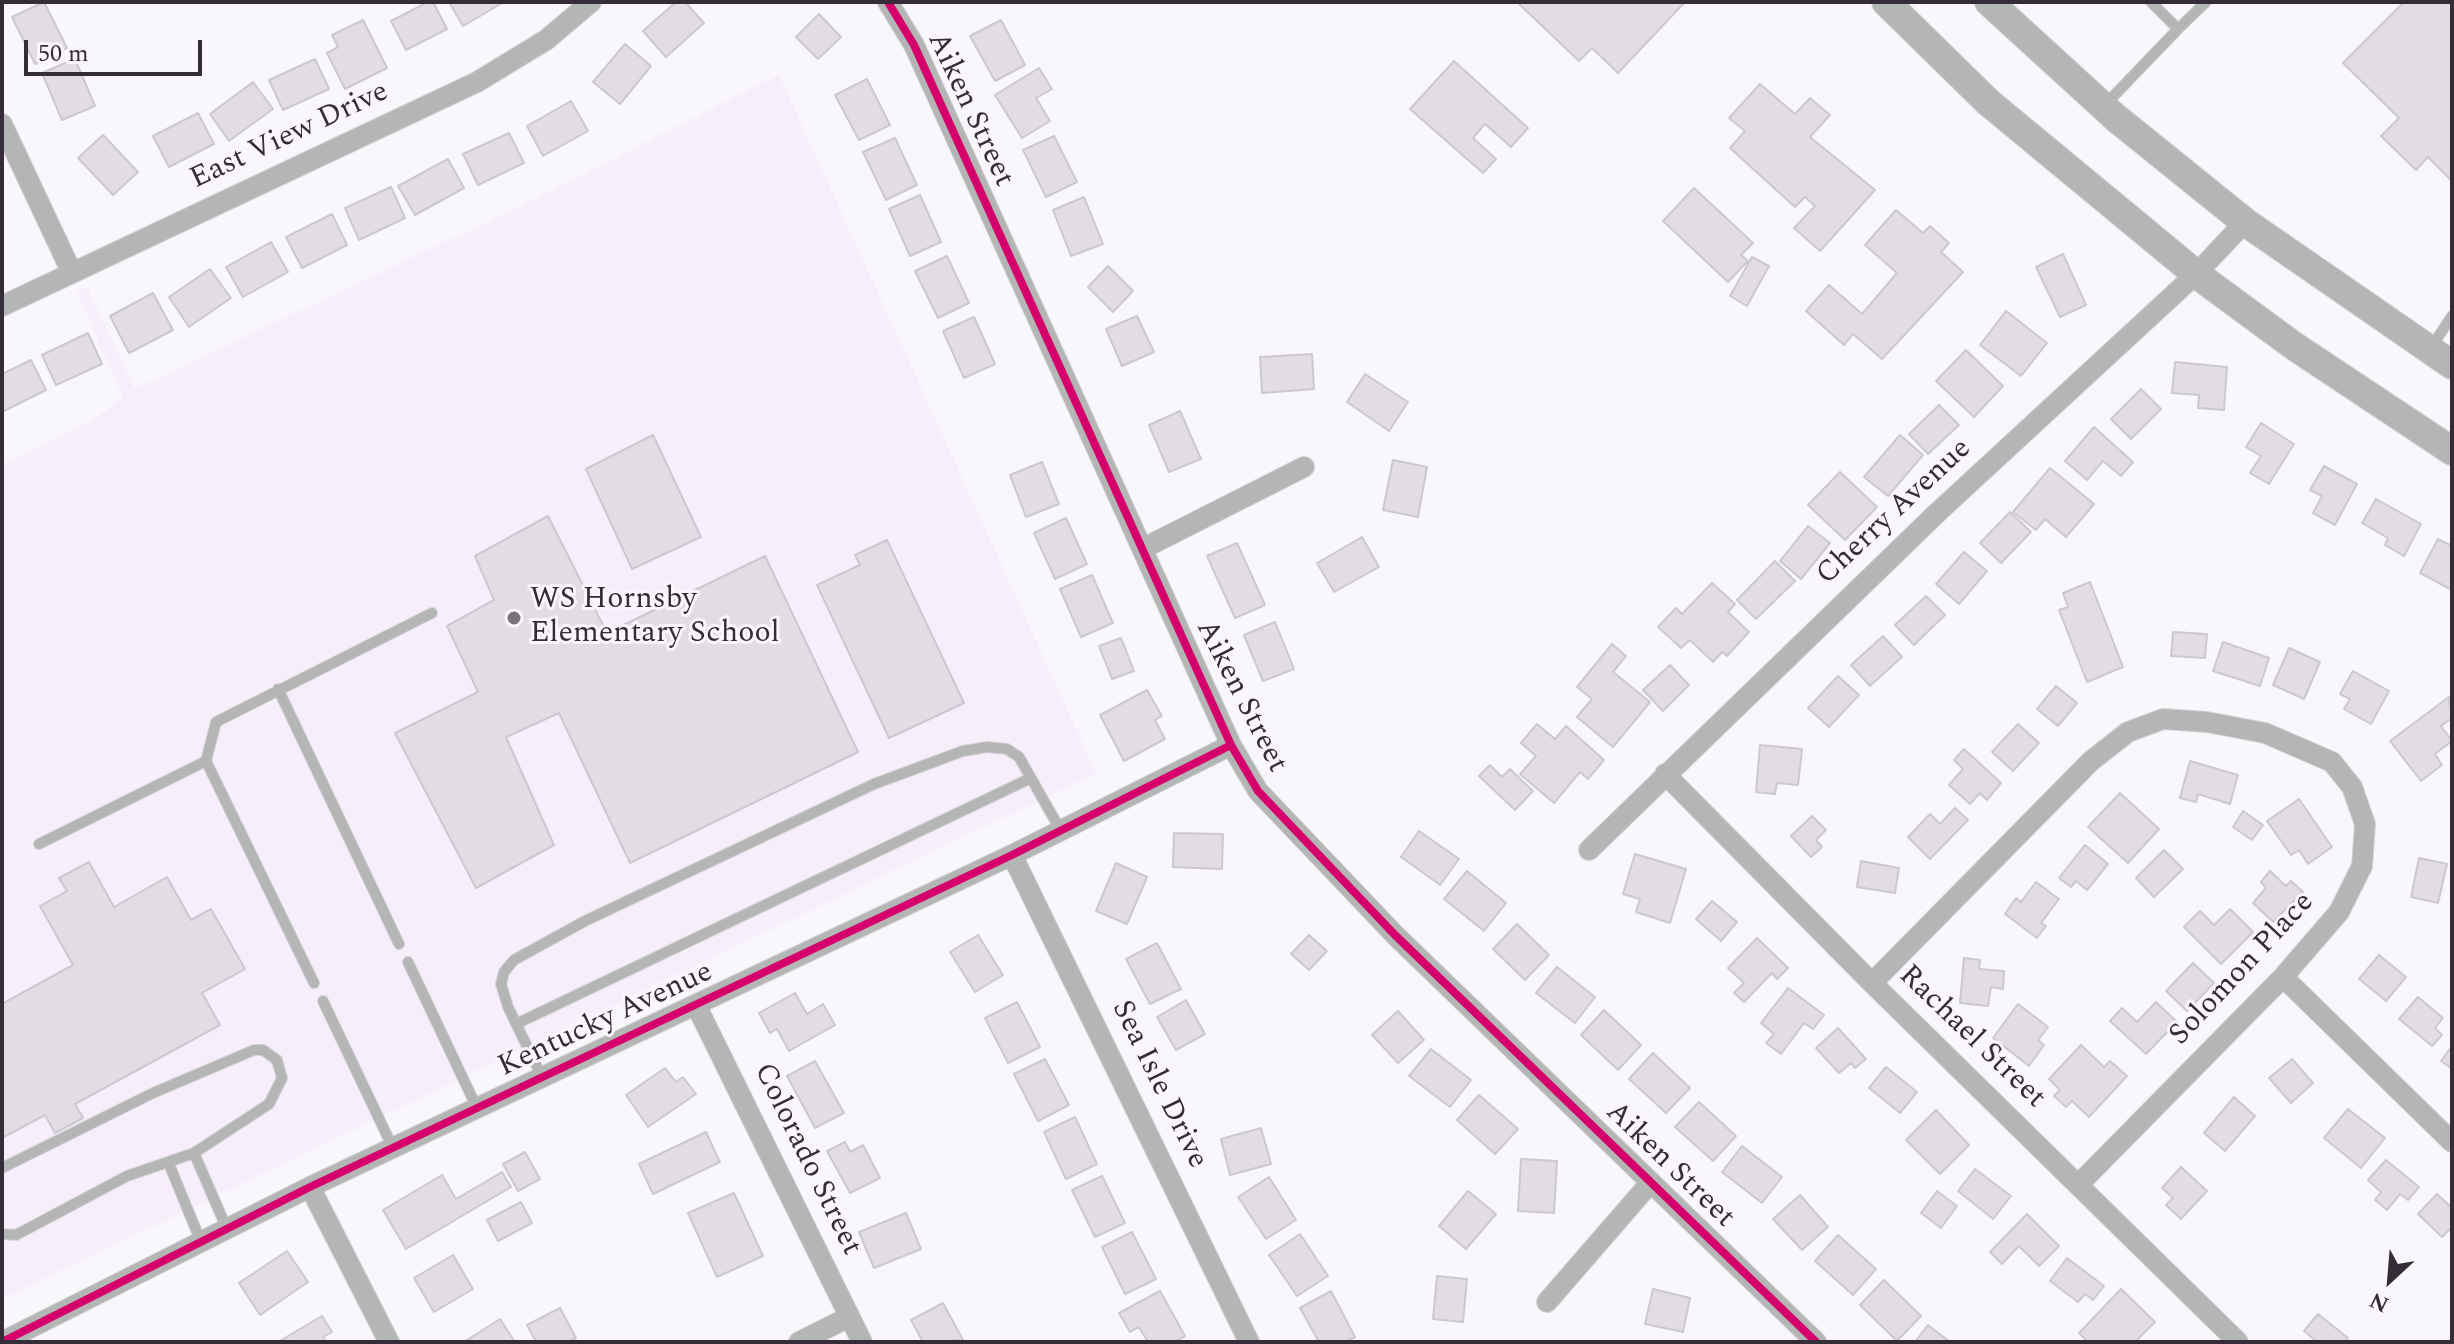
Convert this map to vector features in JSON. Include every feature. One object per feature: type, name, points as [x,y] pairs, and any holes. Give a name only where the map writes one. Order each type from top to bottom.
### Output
[{"type":"main road","points":[[1989,2],[2103,107],[2245,222],[2441,358]]},
{"type":"main road","points":[[1894,5],[1988,102],[2196,274],[2294,346],[2452,451]]},
{"type":"street","name":"East View Drive","points":[[2,306],[477,82],[546,40],[591,2]]},
{"type":"street","name":"Aiken Street","points":[[888,2],[914,45],[1231,745],[1258,791],[1298,836],[1816,1342]]},
{"type":"street","points":[[2,124],[72,273]]},
{"type":"street","name":"Cherry Avenue","points":[[1589,850],[1937,513],[2196,274],[2245,222]]},
{"type":"street","points":[[1142,549],[1304,467]]},
{"type":"street","name":"Solomon Place","points":[[1872,983],[2091,761],[2128,732],[2163,719],[2265,733],[2332,762],[2352,787],[2365,824],[2362,866],[2339,912],[2283,977],[2078,1185]]},
{"type":"street","name":"Kentucky Avenue","points":[[2,1342],[310,1187],[1012,855],[1231,745]]},
{"type":"street","name":"Rachael Street","points":[[1665,774],[1872,983],[2238,1342]]},
{"type":"street","name":"Sea Isle Drive","points":[[1012,855],[1249,1342]]},
{"type":"street","points":[[2283,977],[2452,1142]]},
{"type":"street","name":"Colorado Street","points":[[696,1005],[862,1342]]},
{"type":"street","points":[[1547,1302],[1651,1182]]},
{"type":"street","points":[[310,1187],[389,1342]]},
{"type":"street","points":[[799,1342],[849,1317]]},
{"type":"lane","points":[[2151,2],[2178,29]]},
{"type":"lane","points":[[2103,107],[2206,2]]},
{"type":"lane","points":[[2441,358],[2452,316]]},
{"type":"lane","points":[[314,983],[206,761],[216,722],[432,613]]},
{"type":"lane","points":[[278,689],[399,944]]},
{"type":"lane","points":[[542,1077],[516,1024],[501,984],[504,972],[514,960],[585,921],[874,784],[963,751],[987,747],[1007,749],[1019,757],[1061,831]]},
{"type":"lane","points":[[39,844],[206,761]]},
{"type":"lane","points":[[516,1024],[1031,778]]},
{"type":"lane","points":[[408,962],[477,1108]]},
{"type":"lane","points":[[323,1001],[393,1148]]},
{"type":"lane","points":[[2,1168],[153,1093],[254,1050],[263,1050],[277,1060],[282,1078],[269,1104],[194,1153],[127,1176],[16,1235],[2,1234]]},
{"type":"lane","points":[[194,1153],[227,1229]]},
{"type":"lane","points":[[169,1164],[201,1242]]},
{"type":"shaded area","name":"WS Hornsby Elementary School","points":[[779,75],[1096,773],[2,1299],[2,464],[94,420],[123,397],[77,292],[87,287],[135,389],[488,222]]},
{"type":"building","points":[[44,2],[67,48],[35,64],[12,17]]},
{"type":"building","points":[[433,2],[447,29],[406,50],[391,21]]},
{"type":"building","points":[[449,2],[504,2],[463,26]]},
{"type":"building","points":[[676,2],[685,2],[704,23],[666,57],[643,31]]},
{"type":"building","points":[[1517,2],[1685,2],[1618,73],[1592,48],[1579,61]]},
{"type":"building","points":[[2404,2],[2452,2],[2452,181],[2428,157],[2416,170],[2381,136],[2399,118],[2343,63]]},
{"type":"building","points":[[819,14],[841,37],[818,59],[796,37]]},
{"type":"building","points":[[363,20],[387,68],[345,89],[327,53],[338,47],[332,35]]},
{"type":"building","points":[[1001,20],[1025,65],[995,81],[970,36]]},
{"type":"building","points":[[625,44],[651,66],[620,104],[593,82]]},
{"type":"building","points":[[75,59],[95,106],[62,120],[42,73]]},
{"type":"building","points":[[315,59],[329,89],[283,110],[269,80]]},
{"type":"building","points":[[1454,61],[1528,128],[1511,147],[1485,124],[1473,138],[1496,159],[1483,173],[1410,109]]},
{"type":"building","points":[[1039,68],[1052,89],[1036,98],[1050,121],[1022,138],[995,95]]},
{"type":"building","points":[[867,79],[890,125],[859,140],[835,95]]},
{"type":"building","points":[[253,82],[273,109],[229,141],[210,114]]},
{"type":"building","points":[[1760,84],[1795,114],[1810,98],[1830,115],[1810,137],[1875,190],[1820,251],[1794,228],[1815,206],[1805,197],[1795,207],[1730,148],[1745,131],[1729,118]]},
{"type":"building","points":[[571,101],[588,131],[543,156],[527,126]]},
{"type":"building","points":[[198,113],[214,144],[169,167],[153,136]]},
{"type":"building","points":[[509,133],[524,163],[478,185],[463,154]]},
{"type":"building","points":[[103,135],[138,172],[113,195],[78,158]]},
{"type":"building","points":[[1054,136],[1077,182],[1046,197],[1023,150]]},
{"type":"building","points":[[895,138],[917,185],[886,200],[863,152]]},
{"type":"building","points":[[448,159],[464,188],[415,215],[398,186]]},
{"type":"building","points":[[391,187],[405,218],[359,240],[345,208]]},
{"type":"building","points":[[1694,188],[1753,243],[1741,255],[1748,261],[1728,282],[1663,221]]},
{"type":"building","points":[[920,195],[941,242],[910,256],[889,209]]},
{"type":"building","points":[[1084,197],[1103,244],[1071,256],[1053,210]]},
{"type":"building","points":[[1896,210],[1923,233],[1930,226],[1949,243],[1941,252],[1963,272],[1882,359],[1853,334],[1844,345],[1806,311],[1829,285],[1862,314],[1897,273],[1865,245]]},
{"type":"building","points":[[332,214],[347,245],[302,268],[286,237]]},
{"type":"building","points":[[271,242],[288,272],[243,297],[226,267]]},
{"type":"building","points":[[2063,254],[2086,305],[2060,317],[2036,267]]},
{"type":"building","points":[[947,256],[969,303],[938,318],[915,271]]},
{"type":"building","points":[[1752,257],[1769,266],[1747,306],[1730,296]]},
{"type":"building","points":[[1108,266],[1133,291],[1113,312],[1088,287]]},
{"type":"building","points":[[210,269],[231,298],[189,327],[169,297]]},
{"type":"building","points":[[153,293],[173,330],[129,353],[110,316]]},
{"type":"building","points":[[2006,311],[2047,343],[2021,376],[1980,345]]},
{"type":"building","points":[[1137,316],[1154,352],[1122,366],[1106,329]]},
{"type":"building","points":[[974,317],[995,364],[964,378],[943,331]]},
{"type":"building","points":[[88,333],[102,364],[56,385],[42,355]]},
{"type":"building","points":[[1966,350],[2003,386],[1974,417],[1936,381]]},
{"type":"building","points":[[1312,354],[1314,389],[1262,393],[1260,357]]},
{"type":"building","points":[[31,360],[46,390],[2,412],[2,374]]},
{"type":"building","points":[[2175,362],[2227,367],[2224,410],[2198,408],[2199,395],[2172,393]]},
{"type":"building","points":[[1365,374],[1408,402],[1389,431],[1347,402]]},
{"type":"building","points":[[2141,389],[2161,409],[2131,439],[2111,419]]},
{"type":"building","points":[[1939,405],[1959,425],[1928,454],[1909,434]]},
{"type":"building","points":[[1180,411],[1201,459],[1169,472],[1149,425]]},
{"type":"building","points":[[2261,423],[2294,444],[2269,484],[2250,473],[2261,456],[2246,447]]},
{"type":"building","points":[[2094,427],[2133,462],[2121,476],[2103,461],[2087,480],[2065,461]]},
{"type":"building","points":[[653,435],[701,537],[632,569],[586,469]]},
{"type":"building","points":[[1900,435],[1923,455],[1888,496],[1864,477]]},
{"type":"building","points":[[1393,460],[1427,467],[1418,517],[1383,510]]},
{"type":"building","points":[[1042,462],[1059,504],[1026,517],[1010,475]]},
{"type":"building","points":[[2324,466],[2357,484],[2335,525],[2313,513],[2322,496],[2310,490]]},
{"type":"building","points":[[2050,468],[2094,504],[2066,537],[2045,519],[2036,530],[2013,512]]},
{"type":"building","points":[[1840,472],[1877,507],[1845,540],[1808,505]]},
{"type":"building","points":[[2376,499],[2421,524],[2404,556],[2385,545],[2388,538],[2362,523]]},
{"type":"building","points":[[2010,512],[2031,532],[2001,563],[1980,543]]},
{"type":"building","points":[[548,516],[607,633],[765,556],[858,752],[630,863],[559,713],[506,737],[554,845],[476,888],[395,733],[478,692],[447,626],[494,600],[475,556]]},
{"type":"building","points":[[1066,518],[1087,564],[1055,579],[1034,533]]},
{"type":"building","points":[[1808,526],[1830,543],[1801,579],[1780,561]]},
{"type":"building","points":[[1362,537],[1379,567],[1334,592],[1317,563]]},
{"type":"building","points":[[2438,539],[2452,546],[2452,590],[2420,573]]},
{"type":"building","points":[[887,540],[964,703],[889,738],[817,585],[860,565],[855,555]]},
{"type":"building","points":[[1237,543],[1265,605],[1235,618],[1207,556]]},
{"type":"building","points":[[1964,552],[1987,571],[1959,604],[1936,584]]},
{"type":"building","points":[[1775,561],[1795,581],[1756,619],[1737,600]]},
{"type":"building","points":[[1092,575],[1113,623],[1081,637],[1060,589]]},
{"type":"building","points":[[2090,582],[2123,667],[2087,682],[2059,610],[2068,607],[2063,593]]},
{"type":"building","points":[[1712,583],[1735,604],[1728,612],[1749,632],[1727,656],[1722,652],[1713,662],[1690,640],[1681,648],[1658,627],[1676,608],[1682,614]]},
{"type":"building","points":[[1926,596],[1945,615],[1914,645],[1895,625]]},
{"type":"building","points":[[1275,622],[1294,669],[1263,681],[1244,635]]},
{"type":"building","points":[[2173,632],[2207,634],[2205,658],[2171,656]]},
{"type":"building","points":[[1883,636],[1902,657],[1870,686],[1851,665]]},
{"type":"building","points":[[1121,638],[1134,671],[1112,679],[1099,646]]},
{"type":"building","points":[[2223,642],[2269,658],[2260,686],[2213,671]]},
{"type":"building","points":[[1612,644],[1626,656],[1613,672],[1650,702],[1613,747],[1577,717],[1592,699],[1577,687]]},
{"type":"building","points":[[2289,648],[2320,662],[2304,699],[2273,685]]},
{"type":"building","points":[[1670,665],[1689,685],[1663,711],[1643,690]]},
{"type":"building","points":[[2353,671],[2389,691],[2371,724],[2344,709],[2350,699],[2340,694]]},
{"type":"building","points":[[1838,676],[1859,695],[1829,727],[1808,708]]},
{"type":"building","points":[[2056,686],[2077,703],[2058,726],[2037,709]]},
{"type":"building","points":[[1147,690],[1162,716],[1155,720],[1165,739],[1124,761],[1100,715]]},
{"type":"building","points":[[2449,697],[2452,718],[2441,726],[2452,741],[2435,754],[2442,765],[2421,781],[2390,741]]},
{"type":"building","points":[[1537,724],[1555,739],[1566,726],[1604,760],[1588,779],[1580,772],[1554,803],[1520,774],[1536,756],[1521,743]]},
{"type":"building","points":[[2018,724],[2039,743],[2013,771],[1992,752]]},
{"type":"building","points":[[1760,745],[1802,749],[1798,785],[1777,783],[1775,794],[1756,792]]},
{"type":"building","points":[[1964,749],[2001,783],[1987,800],[1980,793],[1970,804],[1949,785],[1963,769],[1954,760]]},
{"type":"building","points":[[2190,761],[2238,775],[2230,804],[2198,794],[2196,802],[2180,798]]},
{"type":"building","points":[[1490,765],[1502,777],[1510,769],[1533,791],[1515,810],[1479,776]]},
{"type":"building","points":[[2120,793],[2159,829],[2128,863],[2088,827]]},
{"type":"building","points":[[2299,799],[2332,847],[2308,864],[2299,850],[2291,855],[2267,821]]},
{"type":"building","points":[[1955,808],[1968,820],[1930,859],[1908,837],[1930,814],[1940,824]]},
{"type":"building","points":[[2243,811],[2263,825],[2252,840],[2233,827]]},
{"type":"building","points":[[1812,816],[1826,830],[1816,840],[1822,847],[1811,857],[1791,836]]},
{"type":"building","points":[[1419,831],[1459,859],[1440,885],[1401,857]]},
{"type":"building","points":[[1174,833],[1223,834],[1222,869],[1173,867]]},
{"type":"building","points":[[2085,845],[2108,864],[2087,890],[2076,881],[2071,887],[2059,878]]},
{"type":"building","points":[[2164,850],[2183,869],[2154,897],[2136,878]]},
{"type":"building","points":[[1635,854],[1686,869],[1670,923],[1636,912],[1640,899],[1623,894]]},
{"type":"building","points":[[2419,858],[2447,864],[2438,903],[2411,897]]},
{"type":"building","points":[[1861,861],[1899,868],[1895,893],[1857,887]]},
{"type":"building","points":[[89,862],[114,907],[167,877],[191,920],[211,909],[245,969],[202,993],[220,1025],[75,1104],[83,1118],[55,1133],[45,1115],[2,1138],[2,1004],[73,965],[40,906],[67,891],[59,878]]},
{"type":"building","points":[[1116,863],[1147,877],[1127,924],[1096,911]]},
{"type":"building","points":[[1467,871],[1506,903],[1484,931],[1444,899]]},
{"type":"building","points":[[2270,871],[2286,886],[2291,881],[2303,892],[2273,922],[2253,903],[2266,888],[2261,882]]},
{"type":"building","points":[[2036,882],[2059,899],[2041,923],[2046,926],[2037,938],[2005,914],[2016,898],[2021,902]]},
{"type":"building","points":[[1712,901],[1737,922],[1721,941],[1696,919]]},
{"type":"building","points":[[2230,909],[2253,932],[2221,964],[2184,927],[2200,911],[2214,925]]},
{"type":"building","points":[[1517,924],[1549,955],[1525,980],[1493,949]]},
{"type":"building","points":[[978,935],[1003,975],[975,992],[950,952]]},
{"type":"building","points":[[1309,935],[1327,951],[1309,970],[1291,954]]},
{"type":"building","points":[[1757,938],[1788,968],[1777,979],[1772,973],[1744,1002],[1734,993],[1744,983],[1728,968]]},
{"type":"building","points":[[1157,943],[1181,989],[1150,1004],[1126,959]]},
{"type":"building","points":[[2379,955],[2406,977],[2386,1001],[2359,979]]},
{"type":"building","points":[[1964,958],[1980,960],[1979,969],[2004,971],[2003,989],[1991,987],[1988,1006],[1960,1003]]},
{"type":"building","points":[[2193,963],[2214,983],[2187,1011],[2166,991]]},
{"type":"building","points":[[1557,967],[1595,997],[1575,1023],[1536,993]]},
{"type":"building","points":[[1788,988],[1824,1015],[1813,1029],[1804,1023],[1781,1054],[1766,1043],[1774,1034],[1761,1023]]},
{"type":"building","points":[[795,993],[807,1014],[823,1004],[835,1025],[789,1051],[777,1029],[770,1033],[759,1013]]},
{"type":"building","points":[[2418,997],[2443,1018],[2435,1028],[2442,1035],[2432,1046],[2399,1019]]},
{"type":"building","points":[[1186,1000],[1205,1034],[1176,1050],[1157,1017]]},
{"type":"building","points":[[1017,1002],[1040,1047],[1008,1063],[985,1018]]},
{"type":"building","points":[[2156,1002],[2177,1022],[2146,1054],[2110,1021],[2122,1008],[2137,1022]]},
{"type":"building","points":[[2018,1004],[2048,1027],[2038,1040],[2044,1045],[2029,1066],[1993,1038]]},
{"type":"building","points":[[1604,1010],[1641,1045],[1618,1070],[1581,1035]]},
{"type":"building","points":[[1398,1011],[1424,1040],[1398,1063],[1372,1035]]},
{"type":"building","points":[[1838,1028],[1866,1059],[1855,1068],[1851,1063],[1839,1073],[1816,1048]]},
{"type":"building","points":[[2081,1045],[2104,1067],[2110,1061],[2127,1076],[2089,1117],[2072,1101],[2066,1107],[2054,1096],[2060,1090],[2049,1079]]},
{"type":"building","points":[[2452,1046],[2452,1069],[2441,1061]]},
{"type":"building","points":[[1431,1049],[1471,1080],[1450,1107],[1409,1076]]},
{"type":"building","points":[[1653,1053],[1690,1088],[1666,1113],[1629,1079]]},
{"type":"building","points":[[1045,1059],[1069,1105],[1038,1121],[1014,1074]]},
{"type":"building","points":[[2292,1059],[2313,1083],[2291,1103],[2269,1078]]},
{"type":"building","points":[[815,1061],[844,1113],[815,1128],[787,1076]]},
{"type":"building","points":[[1886,1067],[1917,1092],[1900,1113],[1869,1088]]},
{"type":"building","points":[[665,1068],[676,1082],[683,1077],[696,1094],[648,1127],[626,1095]]},
{"type":"building","points":[[1479,1095],[1518,1129],[1495,1154],[1457,1120]]},
{"type":"building","points":[[2234,1097],[2255,1116],[2225,1151],[2204,1133]]},
{"type":"building","points":[[1699,1102],[1736,1136],[1713,1161],[1675,1127]]},
{"type":"building","points":[[2348,1109],[2385,1138],[2361,1168],[2324,1138]]},
{"type":"building","points":[[1936,1110],[1969,1145],[1940,1174],[1906,1140]]},
{"type":"building","points":[[1075,1117],[1097,1164],[1066,1179],[1044,1132]]},
{"type":"building","points":[[1261,1128],[1271,1164],[1230,1175],[1221,1139]]},
{"type":"building","points":[[706,1132],[720,1162],[653,1194],[639,1164]]},
{"type":"building","points":[[845,1142],[850,1152],[863,1145],[880,1178],[850,1193],[827,1151]]},
{"type":"building","points":[[1742,1146],[1782,1177],[1762,1203],[1722,1172]]},
{"type":"building","points":[[525,1152],[540,1179],[518,1191],[503,1164]]},
{"type":"building","points":[[1521,1159],[1557,1161],[1554,1213],[1518,1211]]},
{"type":"building","points":[[2386,1160],[2419,1187],[2408,1200],[2400,1194],[2387,1210],[2375,1200],[2381,1192],[2368,1180]]},
{"type":"building","points":[[2181,1167],[2207,1191],[2181,1219],[2166,1205],[2173,1198],[2162,1188]]},
{"type":"building","points":[[1975,1169],[2011,1196],[1993,1219],[1958,1191]]},
{"type":"building","points":[[502,1172],[511,1187],[406,1249],[383,1210],[442,1175],[456,1199]]},
{"type":"building","points":[[1102,1176],[1125,1223],[1095,1237],[1072,1190]]},
{"type":"building","points":[[1269,1177],[1296,1220],[1266,1239],[1238,1197]]},
{"type":"building","points":[[1468,1191],[1496,1214],[1466,1249],[1439,1226]]},
{"type":"building","points":[[1937,1191],[1957,1206],[1941,1228],[1921,1213]]},
{"type":"building","points":[[734,1193],[763,1256],[717,1277],[688,1213]]},
{"type":"building","points":[[2437,1194],[2452,1208],[2452,1227],[2442,1237],[2418,1214]]},
{"type":"building","points":[[1800,1195],[1828,1227],[1802,1250],[1773,1219]]},
{"type":"building","points":[[521,1202],[532,1223],[498,1241],[487,1220]]},
{"type":"building","points":[[906,1213],[921,1249],[874,1268],[859,1232]]},
{"type":"building","points":[[2027,1214],[2059,1246],[2039,1266],[2019,1246],[2002,1264],[1990,1252]]},
{"type":"building","points":[[1132,1232],[1156,1279],[1125,1294],[1102,1247]]},
{"type":"building","points":[[1300,1234],[1328,1276],[1297,1296],[1269,1255]]},
{"type":"building","points":[[1838,1235],[1876,1269],[1853,1295],[1815,1261]]},
{"type":"building","points":[[287,1251],[308,1282],[260,1315],[239,1283]]},
{"type":"building","points":[[453,1255],[473,1289],[434,1312],[414,1278]]},
{"type":"building","points":[[2067,1258],[2104,1286],[2093,1300],[2085,1294],[2078,1302],[2050,1281]]},
{"type":"building","points":[[1437,1276],[1467,1279],[1463,1322],[1433,1319]]},
{"type":"building","points":[[1884,1280],[1921,1316],[1897,1341],[1860,1305]]},
{"type":"building","points":[[1653,1289],[1690,1298],[1683,1332],[1645,1324]]},
{"type":"building","points":[[2121,1289],[2155,1322],[2135,1342],[2088,1342],[2079,1333]]},
{"type":"building","points":[[1160,1291],[1185,1336],[1174,1342],[1148,1342],[1139,1327],[1130,1332],[1119,1313]]},
{"type":"building","points":[[1331,1291],[1355,1337],[1344,1342],[1319,1342],[1300,1308]]},
{"type":"building","points":[[943,1303],[963,1340],[923,1342],[911,1320]]},
{"type":"building","points":[[560,1308],[576,1338],[567,1342],[536,1342],[527,1325]]},
{"type":"building","points":[[2318,1314],[2348,1338],[2345,1342],[2317,1342],[2304,1331]]},
{"type":"building","points":[[322,1316],[332,1332],[323,1337],[327,1342],[278,1342]]},
{"type":"building","points":[[500,1319],[515,1342],[464,1342]]},
{"type":"building","points":[[1928,1325],[1950,1342],[1915,1342]]},
{"type":"cycle path","points":[[888,2],[914,45],[1231,745],[1258,791],[1395,935],[1816,1342]]},
{"type":"cycle path","points":[[2,1342],[310,1187],[1012,855],[1231,745]]},
{"type":"place","name":"WS Hornsby Elementary School","points":[[514,618]]}]
